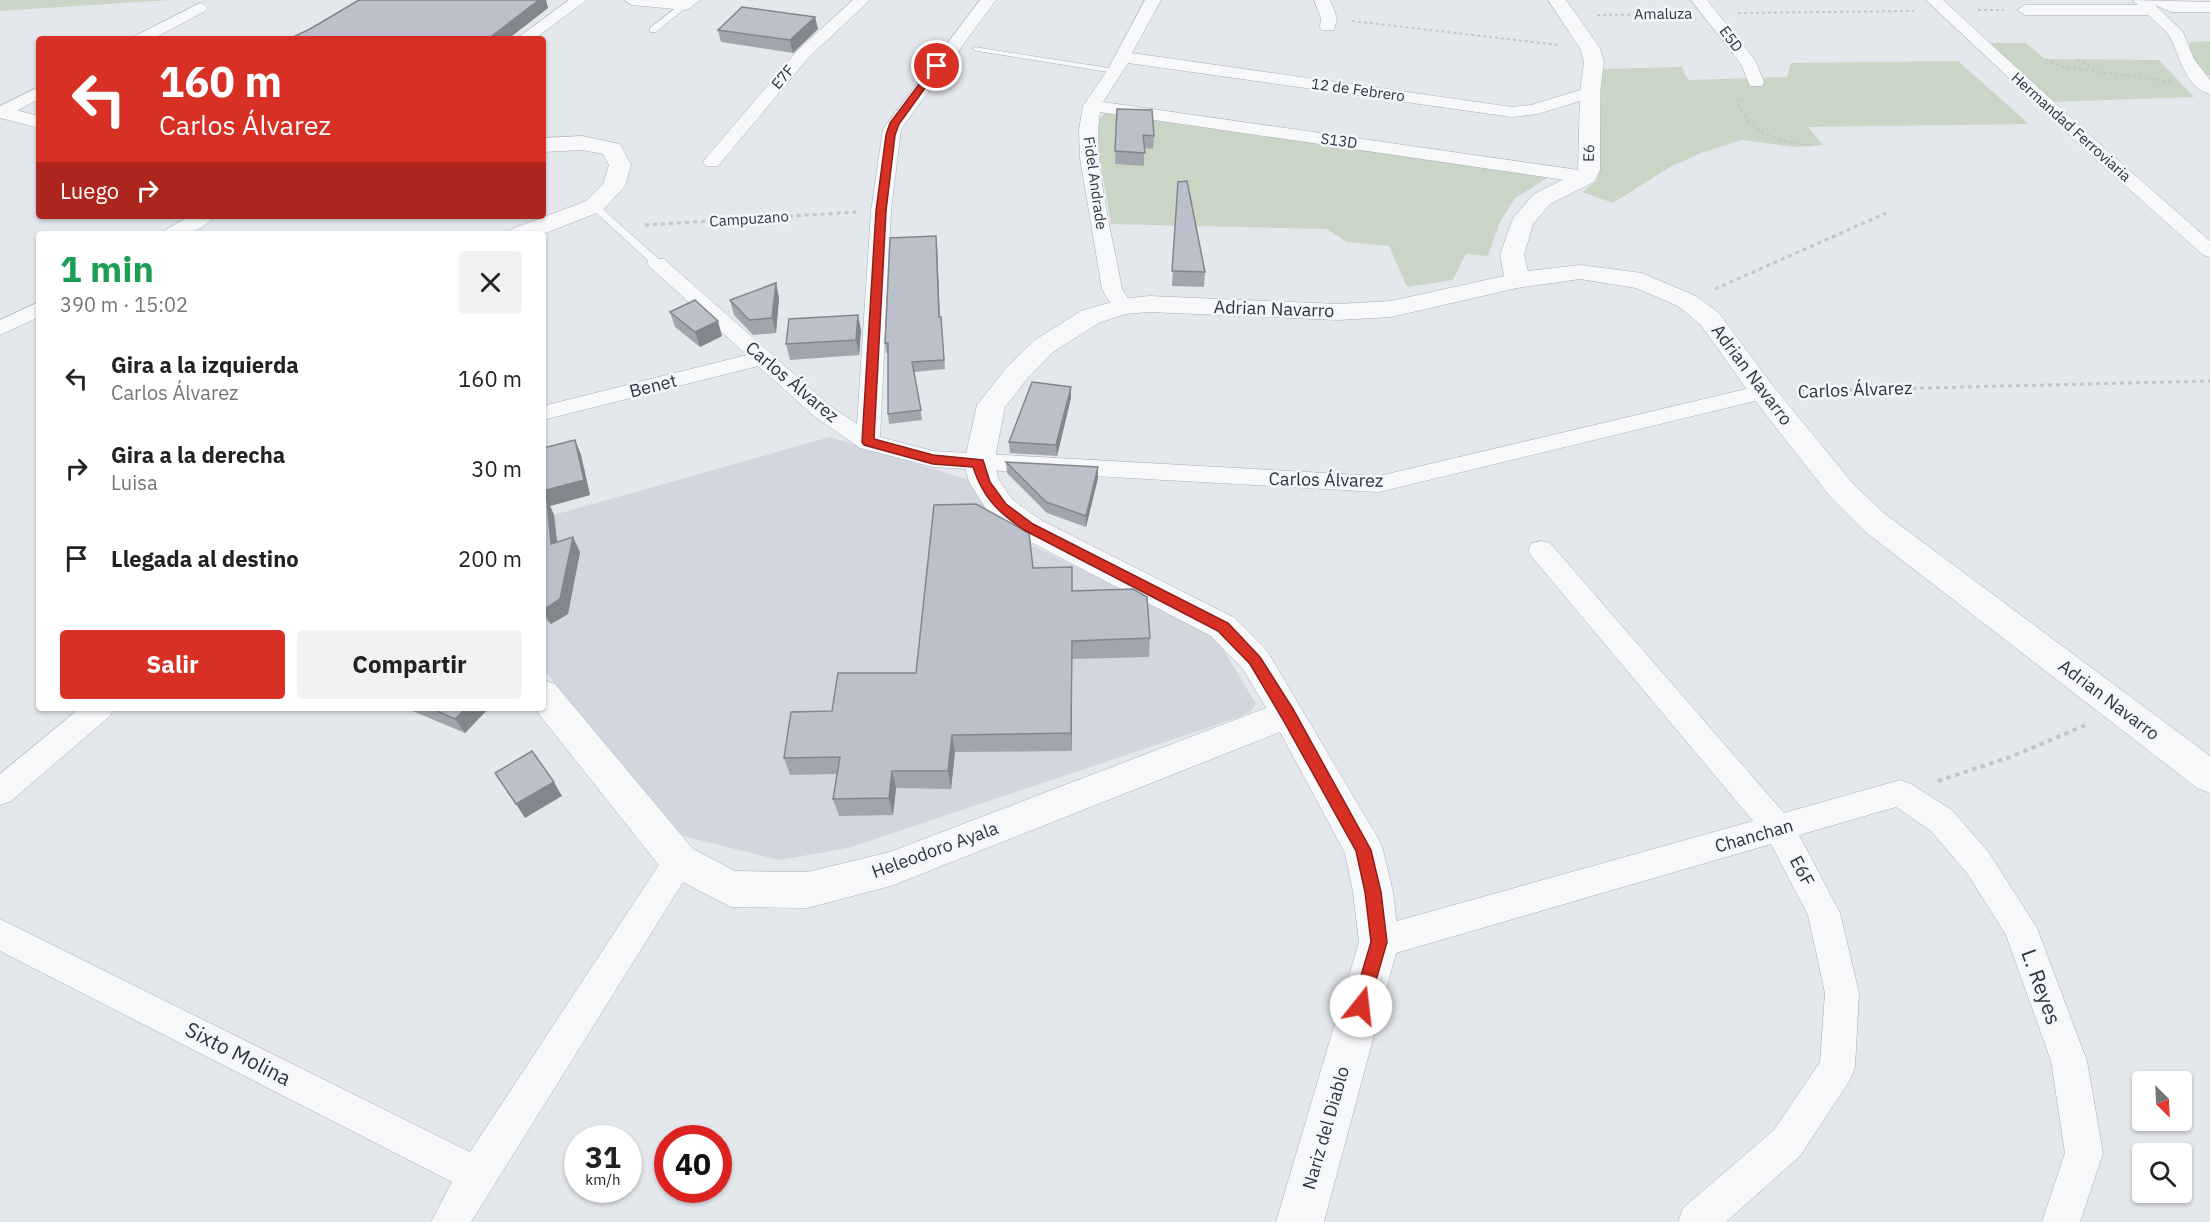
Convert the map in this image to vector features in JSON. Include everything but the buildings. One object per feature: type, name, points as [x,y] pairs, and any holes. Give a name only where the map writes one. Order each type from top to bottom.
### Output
[{"type":"street","points":[[528,36],[579,0]]},
{"type":"street","points":[[632,0],[688,3]]},
{"type":"street","name":"E7F","points":[[712,162],[802,54],[862,0]]},
{"type":"street","points":[[868,442],[881,211],[891,135],[895,123],[988,0]]},
{"type":"street","name":"Fidel Andrade","points":[[1122,307],[1112,289],[1089,158],[1088,130],[1092,106],[1119,64],[1153,0]]},
{"type":"street","points":[[1322,0],[1328,23]]},
{"type":"street","name":"E5D","points":[[1699,0],[1749,63],[1756,82]]},
{"type":"street","points":[[2025,10],[2151,3],[2171,7],[2210,7]]},
{"type":"street","points":[[2151,3],[2175,32],[2186,59],[2197,76],[2210,88]]},
{"type":"street","name":"Hermandad Ferroviaria","points":[[1939,5],[2098,153],[2210,251]]},
{"type":"street","points":[[147,36],[200,8]]},
{"type":"street","points":[[1562,8],[1590,48]]},
{"type":"street","name":"E6","points":[[1517,280],[1512,255],[1521,223],[1542,199],[1586,177],[1589,170],[1590,93],[1594,62],[1590,48]]},
{"type":"street","name":"12 de Febrero","points":[[1119,64],[1512,112],[1535,111],[1576,95],[1590,93]]},
{"type":"street","points":[[12,119],[36,95]]},
{"type":"street","name":"S13D","points":[[1092,106],[1586,177]]},
{"type":"street","points":[[529,231],[594,206],[614,186],[620,165],[612,149],[582,142],[546,145]]},
{"type":"street","points":[[177,231],[199,219]]},
{"type":"street","name":"Carlos Álvarez","points":[[657,263],[822,411],[868,442],[933,459],[1379,484],[1763,392]]},
{"type":"street","name":"Adrian Navarro","points":[[978,463],[991,405],[1017,373],[1044,346],[1090,318],[1122,307],[1149,304],[1338,312],[1391,309],[1517,280],[1580,272],[1642,281],[1687,301],[1710,319],[1763,392],[1843,492],[1874,522],[2210,777]]},
{"type":"street","points":[[0,329],[36,310]]},
{"type":"street","name":"Benet","points":[[546,412],[763,358]]},
{"type":"street","name":"Nariz del Diablo","points":[[978,463],[984,482],[1001,507],[1028,527],[1223,627],[1255,660],[1364,850],[1373,892],[1379,942],[1300,1222]]},
{"type":"street","name":"E6F","points":[[1541,550],[1779,829],[1824,913],[1842,993],[1837,1068],[1787,1143],[1697,1222]]},
{"type":"street","name":"Heleodoro Ayala","points":[[546,698],[679,861],[731,889],[807,890],[891,869],[1288,714]]},
{"type":"street","points":[[0,792],[96,711]]},
{"type":"street","name":"Chanchan","points":[[1379,942],[1900,793]]},
{"type":"street","name":"L. Reyes","points":[[1900,793],[1941,820],[1978,863],[2020,928],[2069,1061],[2084,1153],[2061,1222]]},
{"type":"street","points":[[450,1222],[477,1175],[679,861]]},
{"type":"street","name":"Sixto Molina","points":[[0,934],[477,1175]]},
{"type":"lane","points":[[653,30],[688,3]]},
{"type":"lane","points":[[976,49],[1119,64]]},
{"type":"lane","name":"Carlos Álvarez","points":[[594,206],[657,263]]},
{"type":"path","name":"Amaluza","points":[[1562,8],[1712,14],[1939,5],[2025,10]]},
{"type":"path","points":[[1328,23],[1590,48]]},
{"type":"path","points":[[2045,59],[2063,67],[2177,84]]},
{"type":"path","points":[[2077,59],[2097,71]]},
{"type":"path","points":[[1756,82],[1739,105],[1749,124],[1778,138],[1814,146]]},
{"type":"path","name":"Campuzano","points":[[617,227],[881,211]]},
{"type":"path","points":[[1687,301],[1886,213]]},
{"type":"path","name":"Carlos Álvarez","points":[[1763,392],[2210,381]]},
{"type":"path","points":[[1900,793],[2013,756],[2122,709]]},
{"type":"shaded area","points":[[830,437],[969,480],[1021,540],[1214,634],[1256,704],[1250,712],[1237,718],[848,848],[779,860],[651,828],[546,671],[546,517]]},
{"type":"green space","points":[[0,0],[169,0],[0,11]]},
{"type":"green space","points":[[2210,41],[2210,75],[2205,75],[2193,60],[2190,42]]},
{"type":"green space","points":[[1985,43],[2026,43],[2045,59],[2159,60],[2194,97],[2050,102]]},
{"type":"green space","points":[[1958,61],[2029,124],[1808,127],[1823,145],[1796,147],[1742,140],[1701,153],[1670,167],[1613,203],[1582,192],[1597,181],[1599,171],[1602,69],[1682,67],[1688,80],[1787,77],[1791,63]]},
{"type":"green space","points":[[1106,111],[1552,175],[1515,198],[1499,224],[1488,256],[1466,254],[1453,280],[1407,287],[1389,246],[1347,242],[1327,229],[1111,224],[1094,127]]},
{"type":"route","points":[[937,66],[892,129],[881,211],[868,442],[933,459],[978,463],[984,482],[1001,507],[1028,527],[1223,627],[1255,660],[1364,850],[1373,892],[1379,942],[1361,1006]]}]
